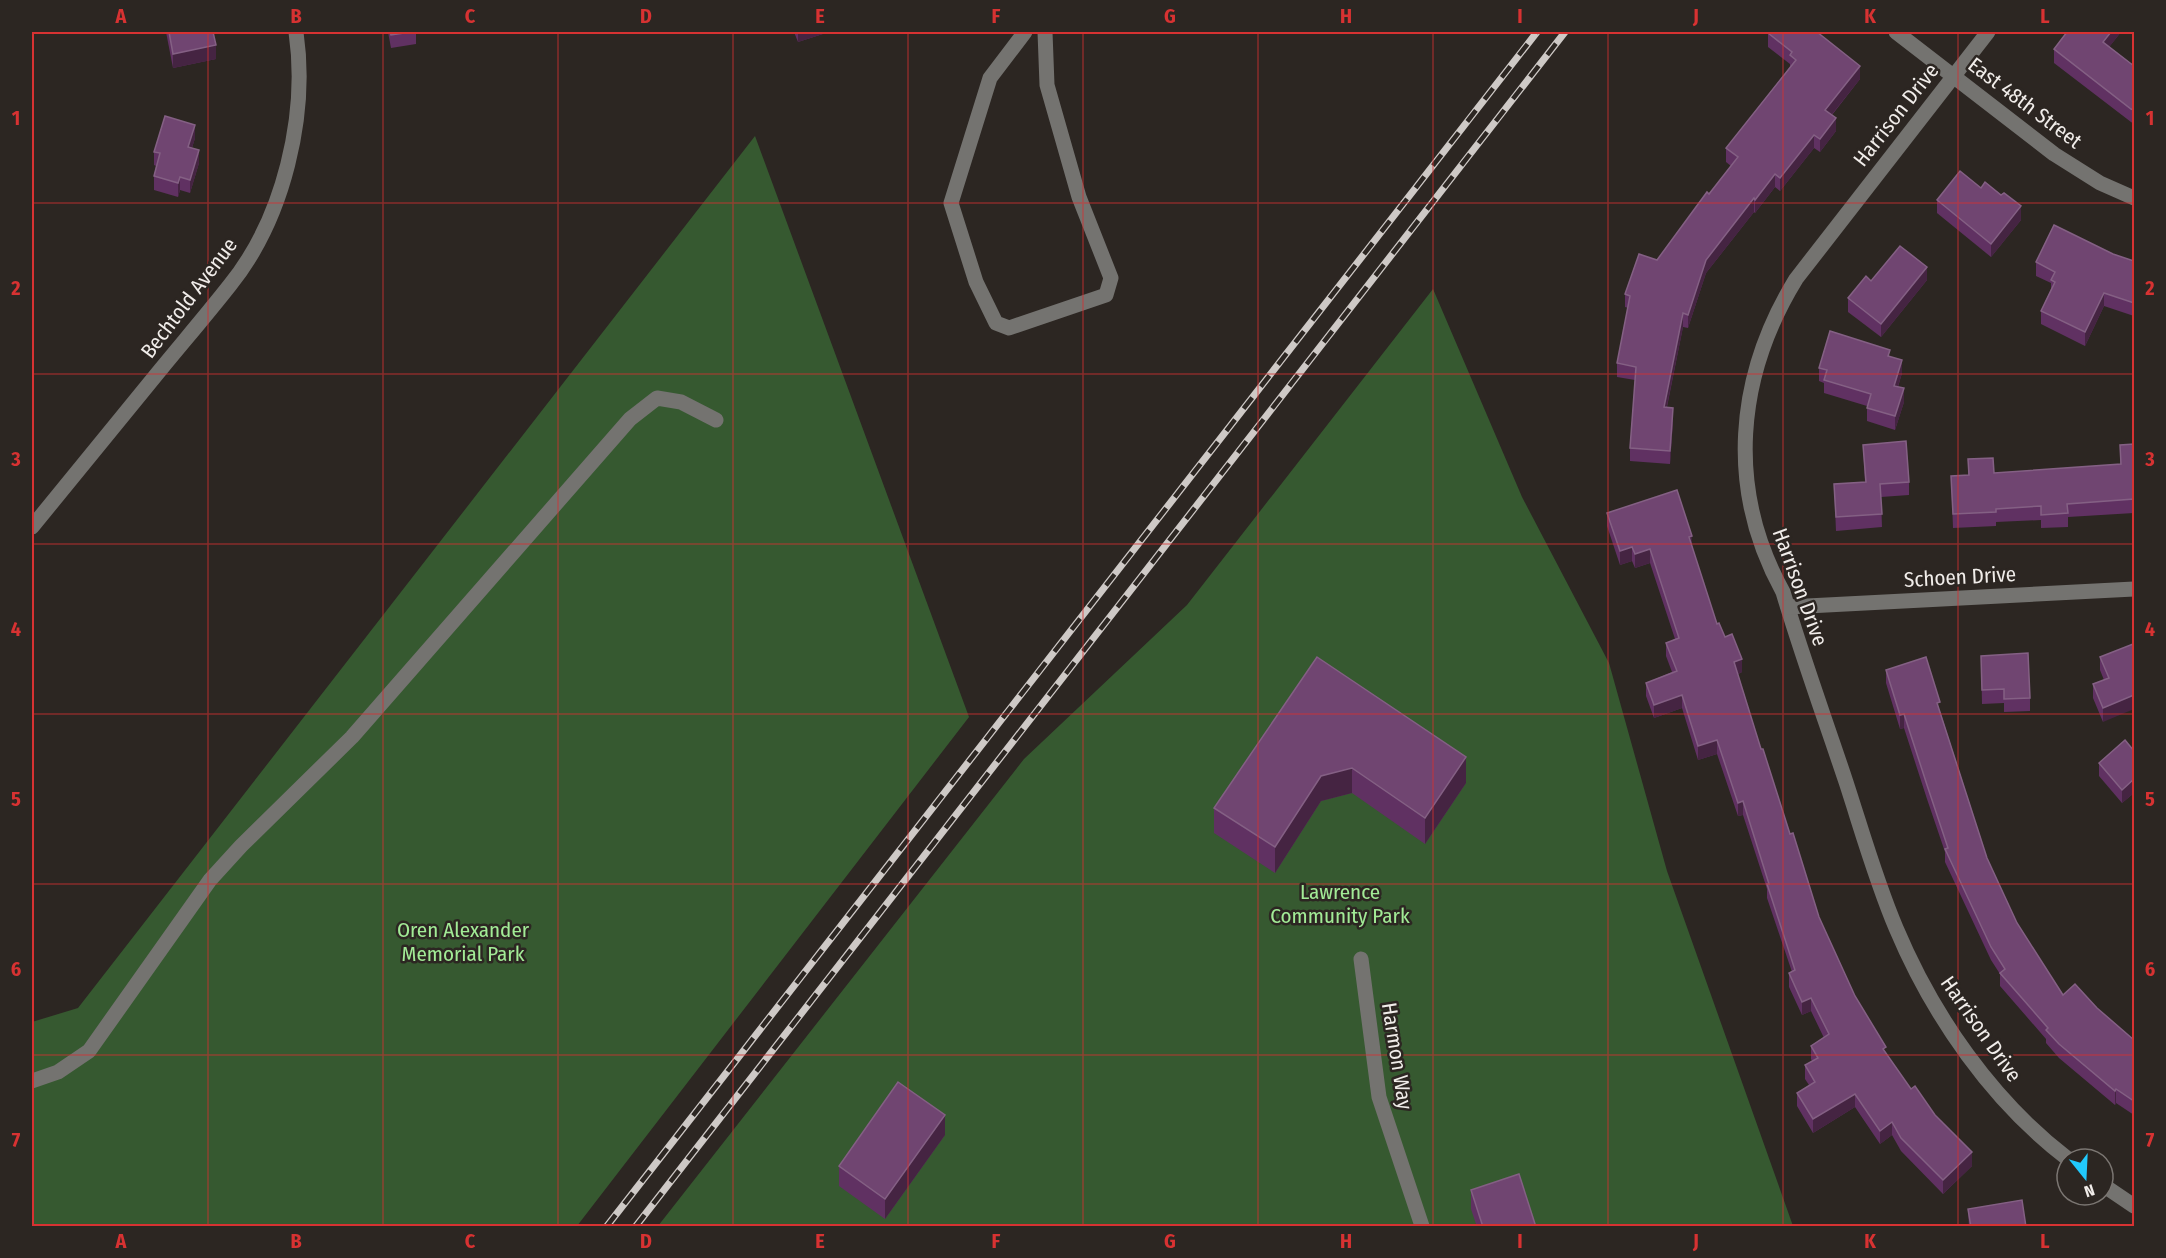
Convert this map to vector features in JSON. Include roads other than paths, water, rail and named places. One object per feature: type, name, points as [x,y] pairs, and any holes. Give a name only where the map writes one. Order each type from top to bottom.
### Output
[{"type":"street","name":"Bechtold Avenue","points":[[32,528],[231,285],[253,250],[272,212],[286,173],[292,146],[299,91],[296,32]]},
{"type":"street","points":[[1025,32],[990,78],[951,203],[976,282],[996,323],[1009,328],[1106,295],[1111,278],[1079,196],[1047,85],[1045,32]]},
{"type":"street","name":"East 48th Street","points":[[1896,32],[2054,154],[2100,183],[2134,198]]},
{"type":"street","name":"Harrison Drive","points":[[1988,32],[1796,279],[1780,304],[1768,331],[1753,377],[1745,432],[1746,473],[1750,501],[1765,554],[1783,592],[1885,902],[1912,964],[1946,1022],[1987,1079],[2033,1128],[2055,1147]]},
{"type":"street","points":[[32,1082],[58,1072],[89,1051],[210,880],[241,846],[352,737],[630,419],[657,398],[681,402],[716,420]]},
{"type":"street","name":"Schoen Drive","points":[[1788,607],[2134,589]]},
{"type":"street","name":"Harmon Way","points":[[1361,959],[1379,1097],[1422,1227]]},
{"type":"street","points":[[2115,1193],[2134,1206]]},
{"type":"railway","points":[[607,1226],[1537,32]]},
{"type":"railway","points":[[636,1226],[1565,32]]},
{"type":"park label","name":"Lawrence Community Park","points":[[1340,904]]},
{"type":"park label","name":"Oren Alexander Memorial Park","points":[[463,942]]}]
